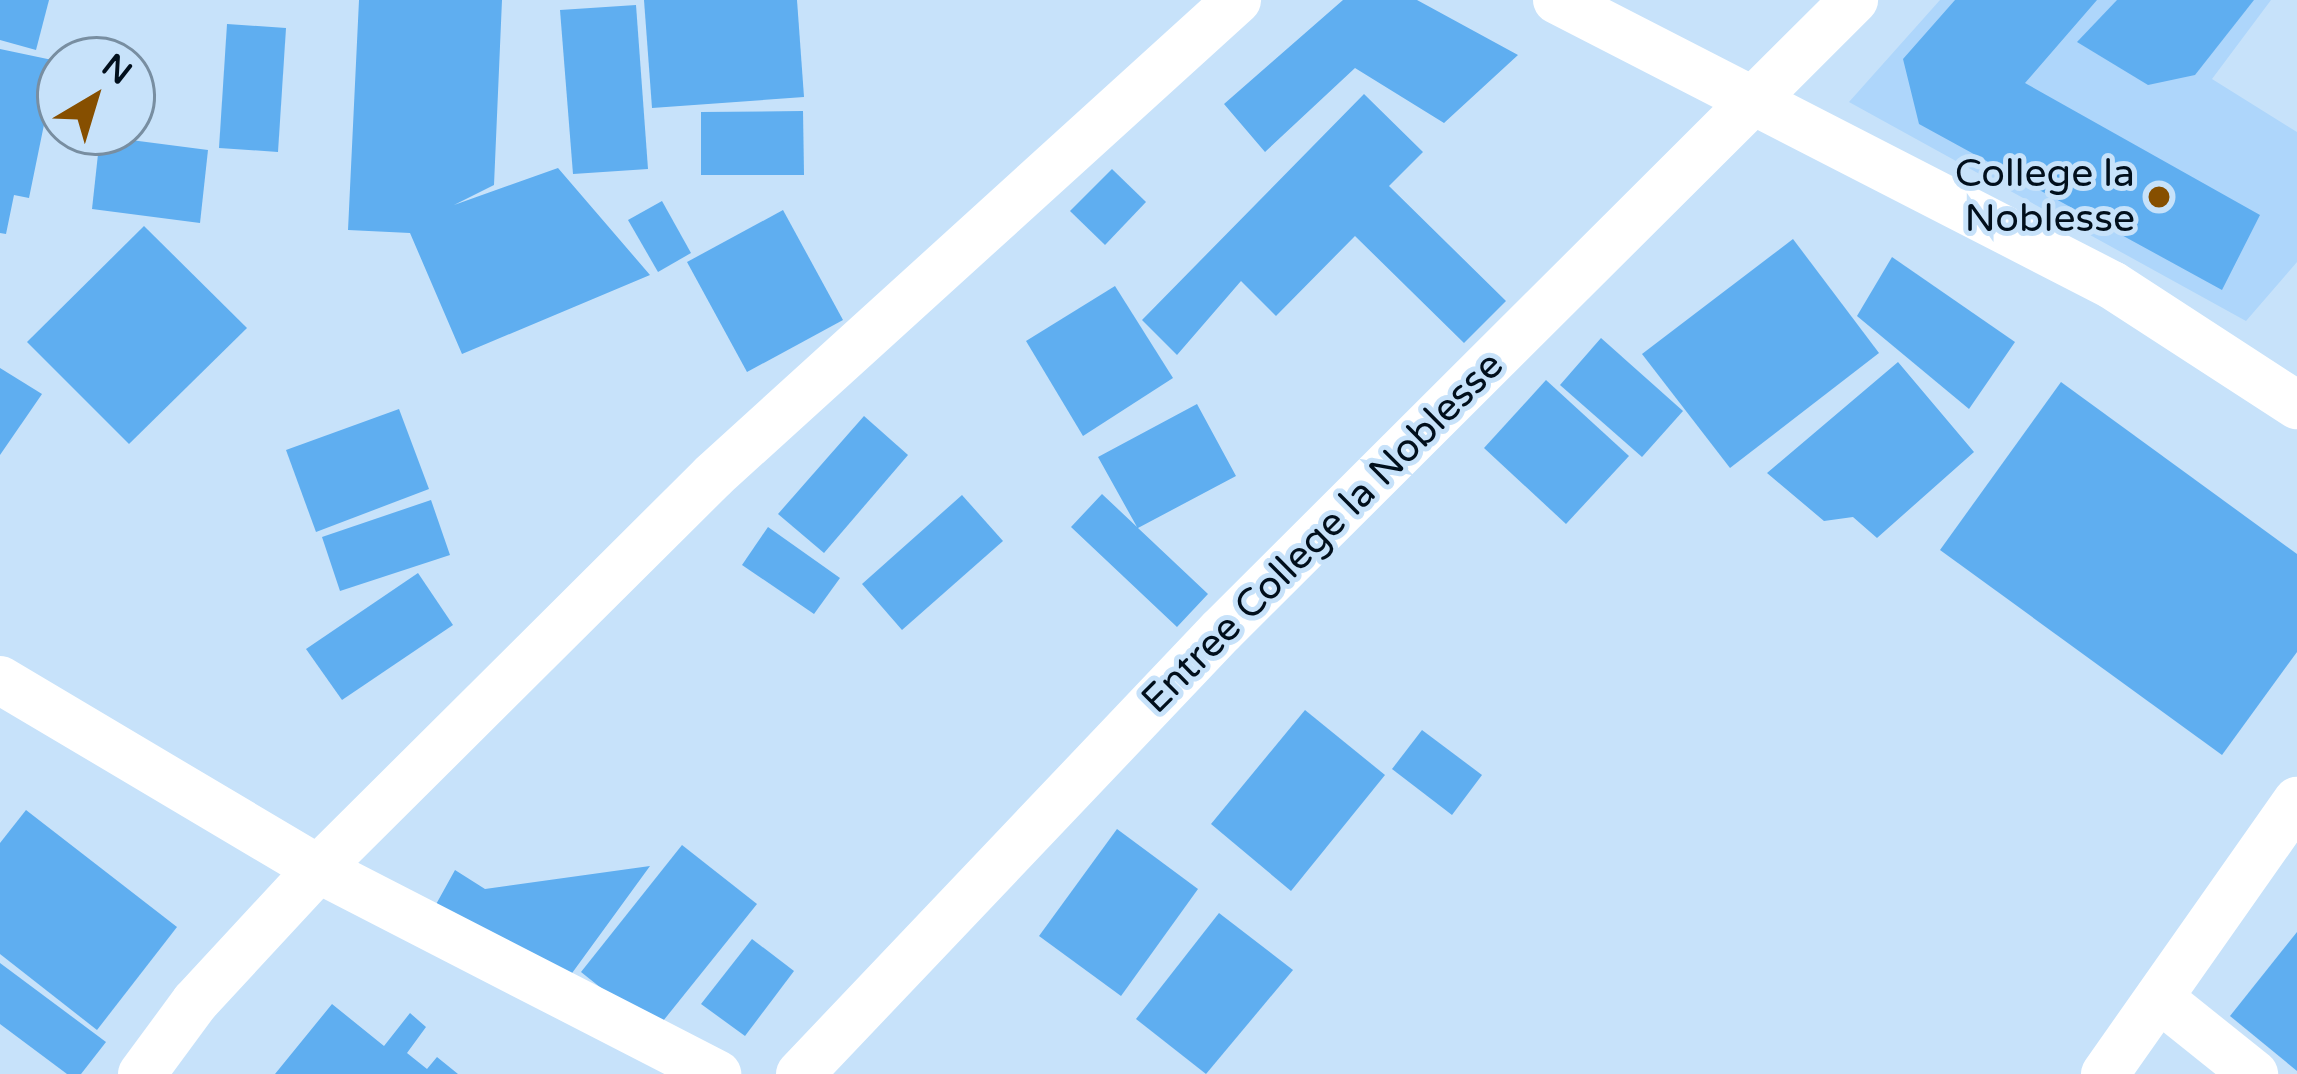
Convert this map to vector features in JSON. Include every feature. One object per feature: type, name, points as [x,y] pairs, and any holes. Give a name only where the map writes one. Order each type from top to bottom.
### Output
[{"type":"street","points":[[142,1074],[195,1002],[318,869],[713,476],[1238,0]]},
{"type":"street","points":[[1557,0],[2112,285],[2297,405]]},
{"type":"street","name":"Entree College la Noblesse","points":[[800,1074],[1221,631],[1855,0]]},
{"type":"street","points":[[0,680],[318,869],[709,1072]]},
{"type":"street","points":[[2105,1074],[2297,801]]},
{"type":"street","points":[[2159,998],[2254,1074]]},
{"type":"shaded area","name":"College la Noblesse","points":[[1940,0],[2271,0],[2212,79],[2297,132],[2297,262],[2246,321],[1849,102]]},
{"type":"building","points":[[0,0],[49,0],[36,50],[0,40]]},
{"type":"building","points":[[359,0],[502,0],[494,185],[454,205],[558,168],[650,275],[462,354],[410,233],[348,230]]},
{"type":"building","points":[[644,0],[797,0],[804,97],[652,108]]},
{"type":"building","points":[[1343,0],[1417,0],[1518,55],[1444,123],[1355,68],[1265,152],[1224,104]]},
{"type":"building","points":[[1955,0],[2097,0],[2025,83],[2260,215],[2222,290],[1919,124],[1903,59]]},
{"type":"building","points":[[2117,0],[2254,0],[2195,75],[2148,85],[2077,42]]},
{"type":"building","points":[[636,5],[648,169],[573,174],[560,10]]},
{"type":"building","points":[[227,24],[286,28],[278,152],[219,148]]},
{"type":"building","points":[[0,49],[36,57],[38,156],[29,198],[14,195],[6,234],[0,233]]},
{"type":"building","points":[[1364,94],[1423,152],[1389,186],[1506,301],[1464,343],[1355,236],[1276,316],[1241,281],[1177,355],[1142,320]]},
{"type":"building","points":[[803,111],[804,175],[701,175],[701,112]]},
{"type":"building","points":[[156,143],[208,150],[200,223],[92,209],[98,156],[156,156]]},
{"type":"building","points":[[1112,169],[1146,202],[1105,245],[1070,211]]},
{"type":"building","points":[[662,201],[691,253],[658,272],[628,220]]},
{"type":"building","points":[[783,210],[843,320],[747,372],[687,262]]},
{"type":"building","points":[[144,226],[247,328],[129,444],[27,342]]},
{"type":"building","points":[[1793,239],[1879,353],[1730,468],[1642,354]]},
{"type":"building","points":[[1892,257],[2015,342],[1969,409],[1857,316]]},
{"type":"building","points":[[1115,286],[1173,378],[1083,436],[1026,341]]},
{"type":"building","points":[[1601,338],[1683,411],[1642,457],[1560,385]]},
{"type":"building","points":[[1898,362],[1974,452],[1877,538],[1853,517],[1824,521],[1767,473]]},
{"type":"building","points":[[0,368],[42,394],[0,455]]},
{"type":"building","points":[[1546,380],[1629,456],[1566,524],[1484,448]]},
{"type":"building","points":[[2061,382],[2297,554],[2297,652],[2222,755],[1940,550]]},
{"type":"building","points":[[1197,404],[1236,476],[1138,528],[1208,594],[1177,627],[1071,527],[1102,494],[1137,527],[1098,457]]},
{"type":"building","points":[[399,409],[429,489],[316,532],[286,450]]},
{"type":"building","points":[[864,416],[908,455],[824,553],[778,514]]},
{"type":"building","points":[[962,495],[1003,541],[902,630],[862,584]]},
{"type":"building","points":[[431,500],[450,555],[340,591],[322,537]]},
{"type":"building","points":[[768,527],[840,578],[814,614],[742,565]]},
{"type":"building","points":[[418,573],[453,625],[342,700],[306,649]]},
{"type":"building","points":[[1305,710],[1385,775],[1291,891],[1211,824]]},
{"type":"building","points":[[1422,730],[1482,775],[1452,815],[1392,769]]},
{"type":"building","points":[[26,810],[177,927],[97,1030],[0,954],[0,843]]},
{"type":"building","points":[[1117,829],[1198,889],[1121,996],[1039,936]]},
{"type":"building","points":[[682,845],[757,904],[655,1031],[581,972]]},
{"type":"building","points":[[650,866],[559,991],[429,917],[455,870],[485,889]]},
{"type":"building","points":[[1219,913],[1293,970],[1206,1074],[1136,1019]]},
{"type":"building","points":[[2297,932],[2297,1071],[2230,1016]]},
{"type":"building","points":[[752,939],[794,971],[745,1036],[701,1004]]},
{"type":"building","points":[[0,963],[106,1042],[81,1074],[67,1074],[0,1024]]},
{"type":"building","points":[[332,1004],[384,1046],[410,1013],[426,1027],[407,1053],[427,1069],[437,1057],[458,1074],[275,1074]]},
{"type":"place","name":"College la Noblesse","points":[[2159,197]]}]
